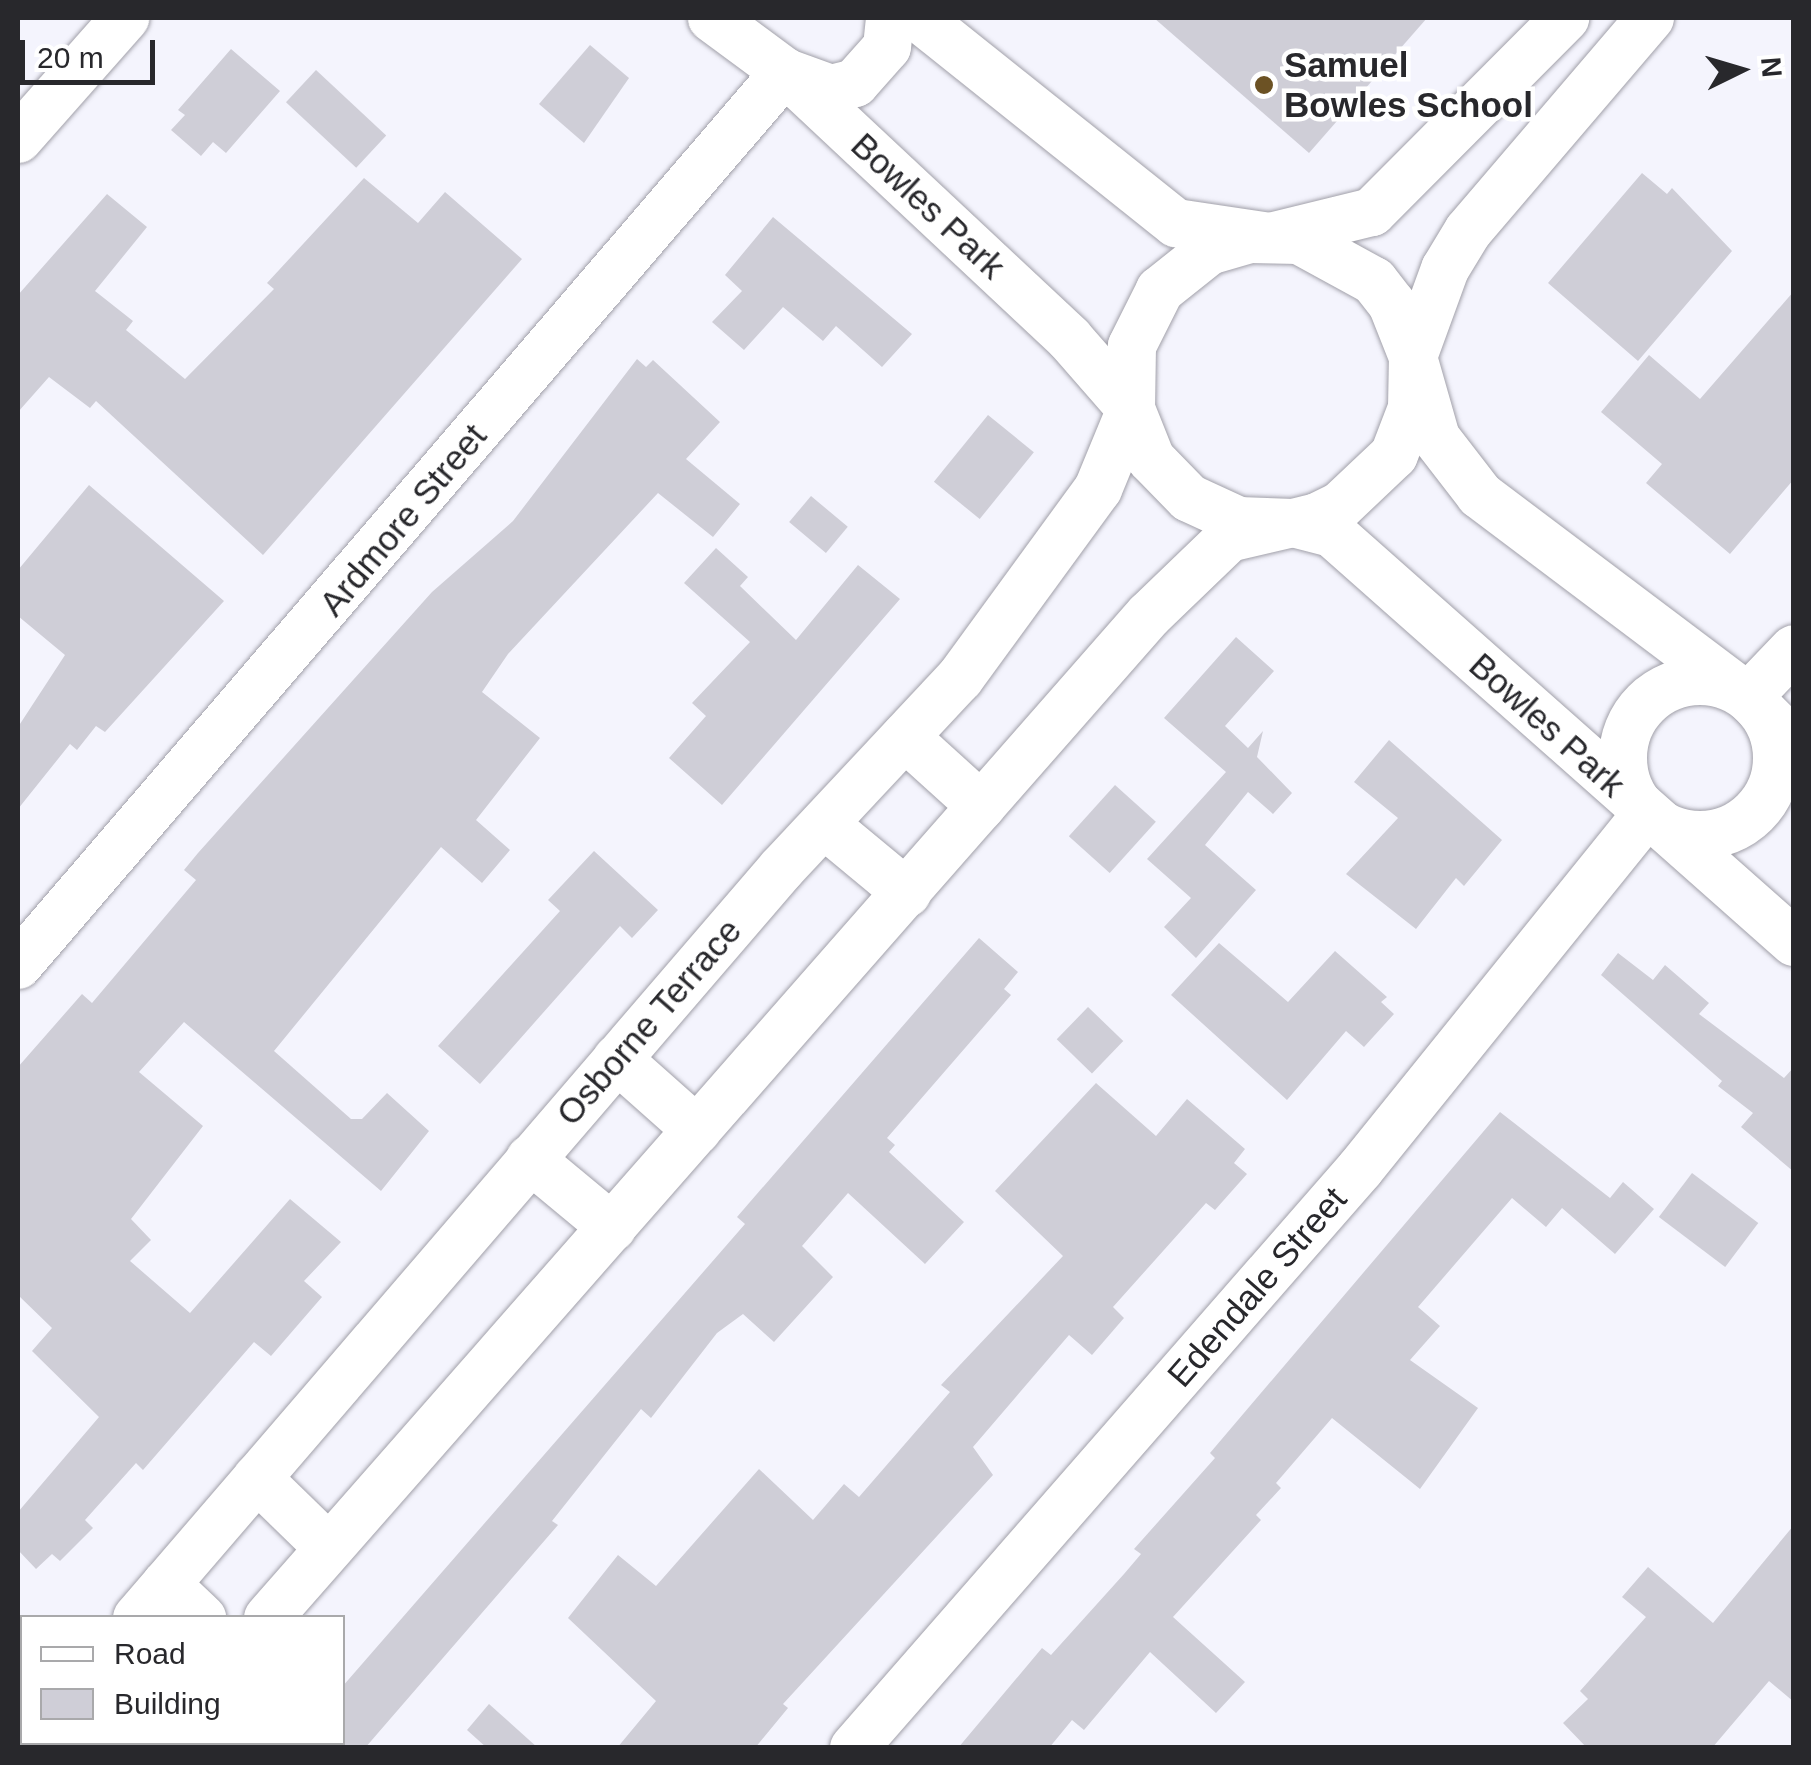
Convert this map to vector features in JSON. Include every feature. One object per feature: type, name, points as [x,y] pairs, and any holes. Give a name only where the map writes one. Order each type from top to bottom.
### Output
[{"type":"street","points":[[18,139],[125,18]]},
{"type":"street","name":"Bowles Park","points":[[712,18],[786,72],[1070,338],[1131,409],[1151,460],[1189,498],[1239,521],[1293,523],[1332,533],[1794,942]]},
{"type":"street","points":[[766,18],[769,50],[786,72],[807,85],[855,83],[887,46],[890,18]]},
{"type":"street","name":"Bowles Park","points":[[919,18],[1176,223],[1299,240],[1352,262],[1392,304],[1413,358],[1436,438],[1480,495],[1748,696],[1794,743]]},
{"type":"street","points":[[1270,237],[1372,212],[1565,18]]},
{"type":"street","points":[[1413,358],[1468,231],[1650,18]]},
{"type":"street","name":"Ardmore Street","points":[[18,965],[786,72]]},
{"type":"street","name":"Bowles Park","points":[[1131,409],[1132,346],[1160,290],[1210,252],[1270,237]]},
{"type":"street","name":"Bowles Park","points":[[1293,523],[1340,506],[1394,455],[1412,408],[1413,358]]},
{"type":"street","name":"Osborne Terrace","points":[[152,1601],[617,1059],[905,737],[1070,533],[1131,409]]},
{"type":"street","points":[[271,1615],[1149,615],[1229,538],[1293,523]]},
{"type":"street","points":[[1748,696],[1794,648]]},
{"type":"street","points":[[1725,684],[1748,696],[1777,744],[1777,772],[1758,808],[1725,832],[1696,836],[1646,814],[1623,768],[1634,717],[1674,685],[1725,684]]},
{"type":"street","points":[[905,737],[982,806]]},
{"type":"street","name":"Edendale Street","points":[[854,1748],[1360,1169],[1646,814]]},
{"type":"street","points":[[824,824],[907,893]]},
{"type":"street","points":[[617,1059],[697,1130]]},
{"type":"street","points":[[530,1159],[612,1227]]},
{"type":"street","points":[[258,1478],[329,1548]]},
{"type":"street","points":[[152,1601],[193,1615]]},
{"type":"building","points":[[1154,18],[1427,18],[1309,153]]},
{"type":"building","points":[[590,45],[629,78],[584,143],[539,104]]},
{"type":"building","points":[[231,49],[280,91],[226,153],[213,142],[201,156],[171,130],[185,115],[178,110]]},
{"type":"building","points":[[316,70],[386,135],[356,168],[286,102]]},
{"type":"building","points":[[1642,173],[1667,194],[1672,188],[1732,251],[1638,361],[1548,283]]},
{"type":"building","points":[[364,178],[418,223],[445,192],[522,259],[263,555],[96,401],[90,408],[49,377],[18,412],[18,295],[107,194],[147,227],[95,291],[133,321],[126,330],[185,379],[274,289],[267,283]]},
{"type":"building","points":[[773,217],[912,334],[882,367],[836,326],[823,341],[783,307],[744,350],[712,322],[742,291],[725,275]]},
{"type":"building","points":[[1794,291],[1794,479],[1730,554],[1646,483],[1662,464],[1601,412],[1649,355],[1700,399]]},
{"type":"building","points":[[637,359],[646,367],[653,360],[720,422],[686,459],[740,504],[713,537],[658,493],[508,654],[482,692],[540,738],[476,820],[510,850],[482,883],[441,847],[274,1051],[351,1119],[362,1119],[387,1093],[429,1131],[381,1191],[184,1022],[139,1072],[203,1126],[131,1219],[151,1240],[130,1261],[190,1313],[290,1199],[341,1242],[304,1281],[322,1297],[271,1356],[254,1342],[143,1470],[136,1463],[85,1520],[93,1528],[60,1561],[52,1554],[36,1569],[18,1550],[18,1512],[99,1417],[32,1351],[52,1328],[18,1295],[18,1067],[82,994],[92,1003],[196,880],[184,870],[198,853],[432,592],[513,521]]},
{"type":"building","points":[[988,415],[1034,452],[980,519],[934,482]]},
{"type":"building","points":[[89,485],[224,601],[105,732],[96,726],[77,750],[70,744],[18,809],[18,727],[65,655],[18,616],[18,570]]},
{"type":"building","points":[[811,496],[848,527],[826,553],[789,522]]},
{"type":"building","points":[[716,548],[748,577],[740,586],[796,640],[858,565],[900,599],[722,805],[669,758],[706,716],[692,703],[750,642],[684,583]]},
{"type":"building","points":[[1236,637],[1274,671],[1225,726],[1248,748],[1263,731],[1257,757],[1292,793],[1273,814],[1248,792],[1205,845],[1256,890],[1196,958],[1164,927],[1191,898],[1147,859],[1226,772],[1164,718]]},
{"type":"building","points":[[1389,740],[1502,840],[1464,886],[1456,878],[1416,929],[1346,874],[1398,818],[1354,782]]},
{"type":"building","points":[[1115,785],[1156,822],[1110,873],[1069,836]]},
{"type":"building","points":[[594,851],[658,910],[632,938],[620,926],[480,1084],[438,1046],[560,911],[548,900]]},
{"type":"building","points":[[979,938],[1018,972],[1004,989],[1011,995],[887,1138],[895,1145],[889,1152],[964,1222],[925,1264],[848,1193],[802,1246],[833,1277],[774,1342],[743,1314],[717,1333],[651,1418],[641,1409],[552,1521],[558,1525],[365,1748],[342,1748],[345,1684],[745,1224],[737,1217]]},
{"type":"building","points":[[1219,943],[1288,1002],[1335,951],[1387,997],[1381,1002],[1394,1014],[1364,1047],[1346,1031],[1287,1100],[1171,995]]},
{"type":"building","points":[[1618,953],[1653,980],[1665,965],[1709,1003],[1699,1014],[1784,1078],[1794,1067],[1794,1172],[1741,1127],[1753,1113],[1718,1086],[1722,1081],[1601,975]]},
{"type":"building","points":[[1088,1007],[1123,1041],[1092,1073],[1057,1039]]},
{"type":"building","points":[[1096,1083],[1156,1136],[1187,1099],[1245,1149],[1234,1163],[1247,1174],[1215,1210],[1206,1203],[1113,1307],[1124,1318],[1092,1355],[1069,1335],[973,1447],[993,1475],[783,1704],[788,1708],[755,1748],[617,1748],[656,1701],[568,1618],[618,1555],[656,1586],[759,1469],[813,1520],[844,1484],[859,1497],[950,1392],[941,1385],[1063,1256],[995,1191]]},
{"type":"building","points":[[1500,1112],[1610,1198],[1623,1182],[1654,1209],[1615,1254],[1562,1208],[1546,1227],[1512,1198],[1418,1307],[1440,1326],[1410,1360],[1478,1408],[1420,1489],[1332,1418],[1276,1483],[1281,1488],[1256,1515],[1261,1520],[1173,1617],[1245,1682],[1216,1713],[1150,1652],[1084,1730],[1072,1720],[1049,1748],[958,1748],[1042,1648],[1051,1655],[1124,1574],[1141,1554],[1134,1549],[1215,1458],[1210,1453]]},
{"type":"building","points":[[1692,1173],[1758,1223],[1725,1267],[1659,1217]]},
{"type":"building","points":[[1794,1525],[1794,1702],[1769,1681],[1712,1748],[1587,1748],[1563,1723],[1588,1699],[1580,1691],[1646,1617],[1622,1597],[1648,1567],[1713,1623]]},
{"type":"building","points":[[489,1704],[538,1748],[487,1748],[467,1730]]},
{"type":"place","name":"Samuel Bowles School","points":[[1264,85]]}]
